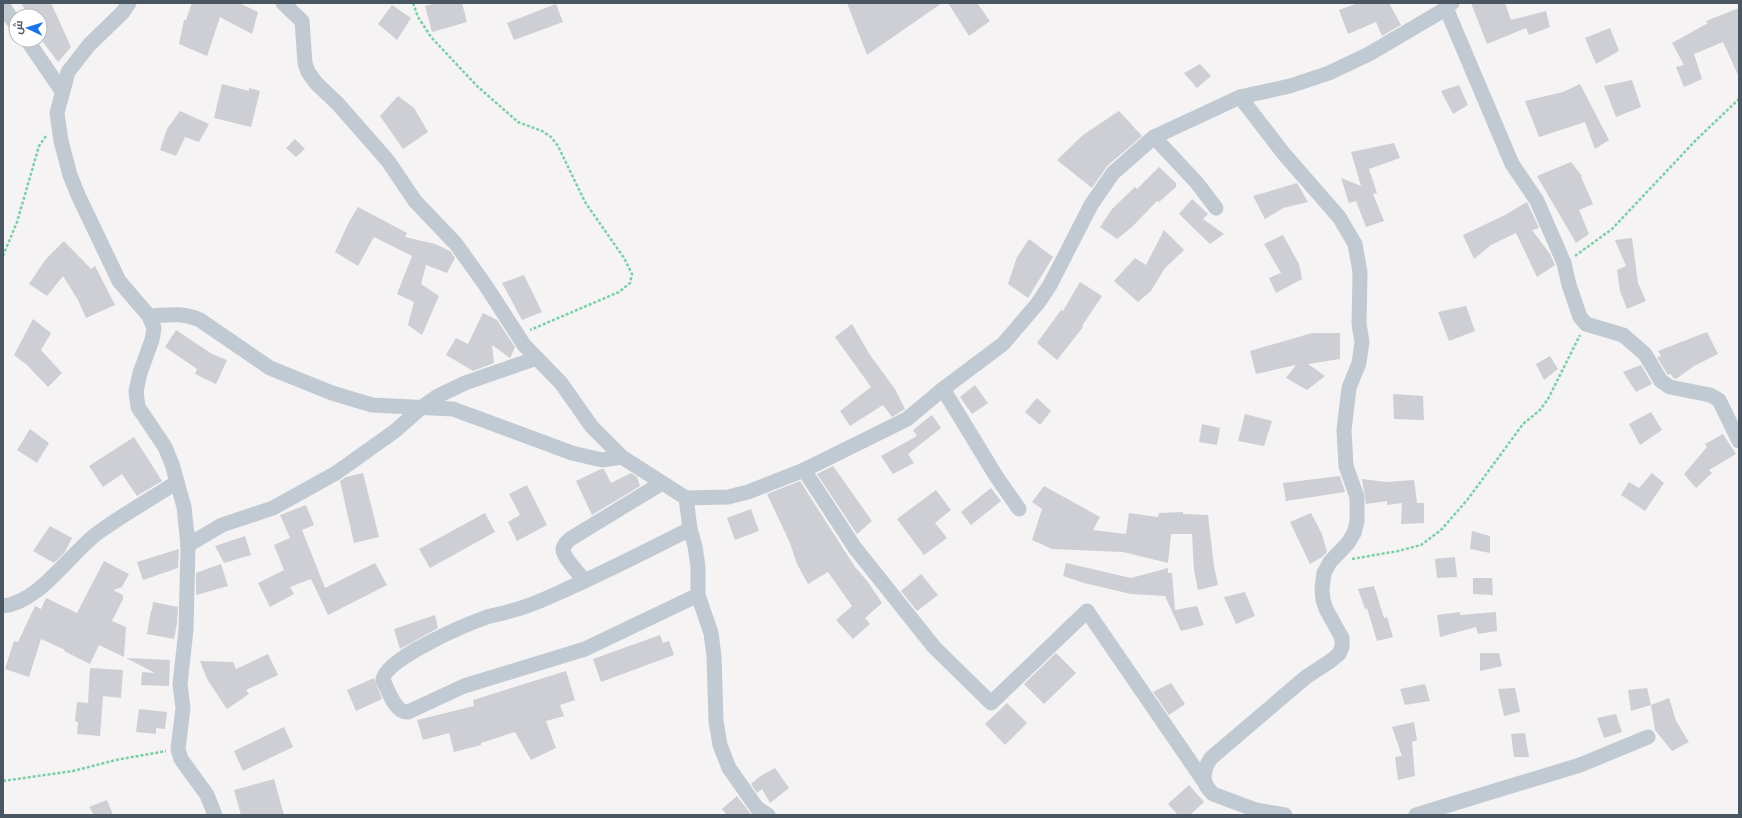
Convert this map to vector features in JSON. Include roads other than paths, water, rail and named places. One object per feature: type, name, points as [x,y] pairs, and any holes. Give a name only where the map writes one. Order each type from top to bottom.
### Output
[{"type":"street","points":[[129,3],[123,12],[89,45],[68,72],[57,113],[61,141],[70,175],[98,239],[118,281],[149,316],[154,328],[152,340],[140,372],[136,390],[138,407],[165,447],[172,464],[184,507],[188,545],[186,630],[180,684],[183,708],[178,749],[184,764],[207,795],[215,815]]},
{"type":"street","points":[[283,3],[302,21],[305,63],[308,72],[316,83],[338,104],[388,161],[414,201],[456,244],[486,286],[524,345],[561,383],[592,427],[622,457],[686,498],[728,497],[748,492],[804,470],[907,419],[943,389],[1003,344],[1038,303],[1059,269],[1091,205],[1113,173],[1154,137],[1240,97],[1290,86],[1329,73],[1369,54],[1449,5],[1512,164],[1537,201],[1564,263],[1569,286],[1580,317],[1586,324],[1623,335],[1645,354],[1662,381],[1670,388],[1710,395],[1719,400],[1739,441]]},
{"type":"street","points":[[32,48],[62,90]]},
{"type":"street","points":[[1205,783],[1203,775],[1205,767],[1211,758],[1306,677],[1339,654],[1342,647],[1342,638],[1326,609],[1322,589],[1324,573],[1330,562],[1348,543],[1354,533],[1357,522],[1357,497],[1346,466],[1344,430],[1349,388],[1359,363],[1362,342],[1360,324],[1360,272],[1355,244],[1339,217],[1284,154],[1240,97]]},
{"type":"street","points":[[1154,137],[1197,183],[1216,208]]},
{"type":"street","points":[[149,316],[181,314],[191,316],[200,320],[270,368],[332,393],[372,405],[453,409],[572,453],[602,460],[622,457]]},
{"type":"street","points":[[188,545],[222,525],[273,508],[336,472],[395,430],[438,396],[465,383],[537,358]]},
{"type":"street","points":[[943,389],[1018,509]]},
{"type":"street","points":[[804,470],[855,548],[934,647],[991,703],[1086,611],[1213,794],[1256,810],[1285,815]]},
{"type":"street","points":[[3,606],[10,606],[34,593],[98,533],[177,482]]},
{"type":"street","points":[[584,581],[566,557],[563,550],[565,544],[570,539],[662,483]]},
{"type":"street","points":[[686,498],[690,529],[695,546],[698,567],[698,595],[711,634],[714,656],[716,721],[720,745],[729,768],[757,808],[768,815]]},
{"type":"street","points":[[690,529],[554,595],[507,613],[488,616],[429,643],[396,662],[385,672],[383,680],[399,709],[404,712],[408,712],[464,686],[585,649],[698,595]]},
{"type":"street","points":[[1416,815],[1580,765],[1648,736]]}]
